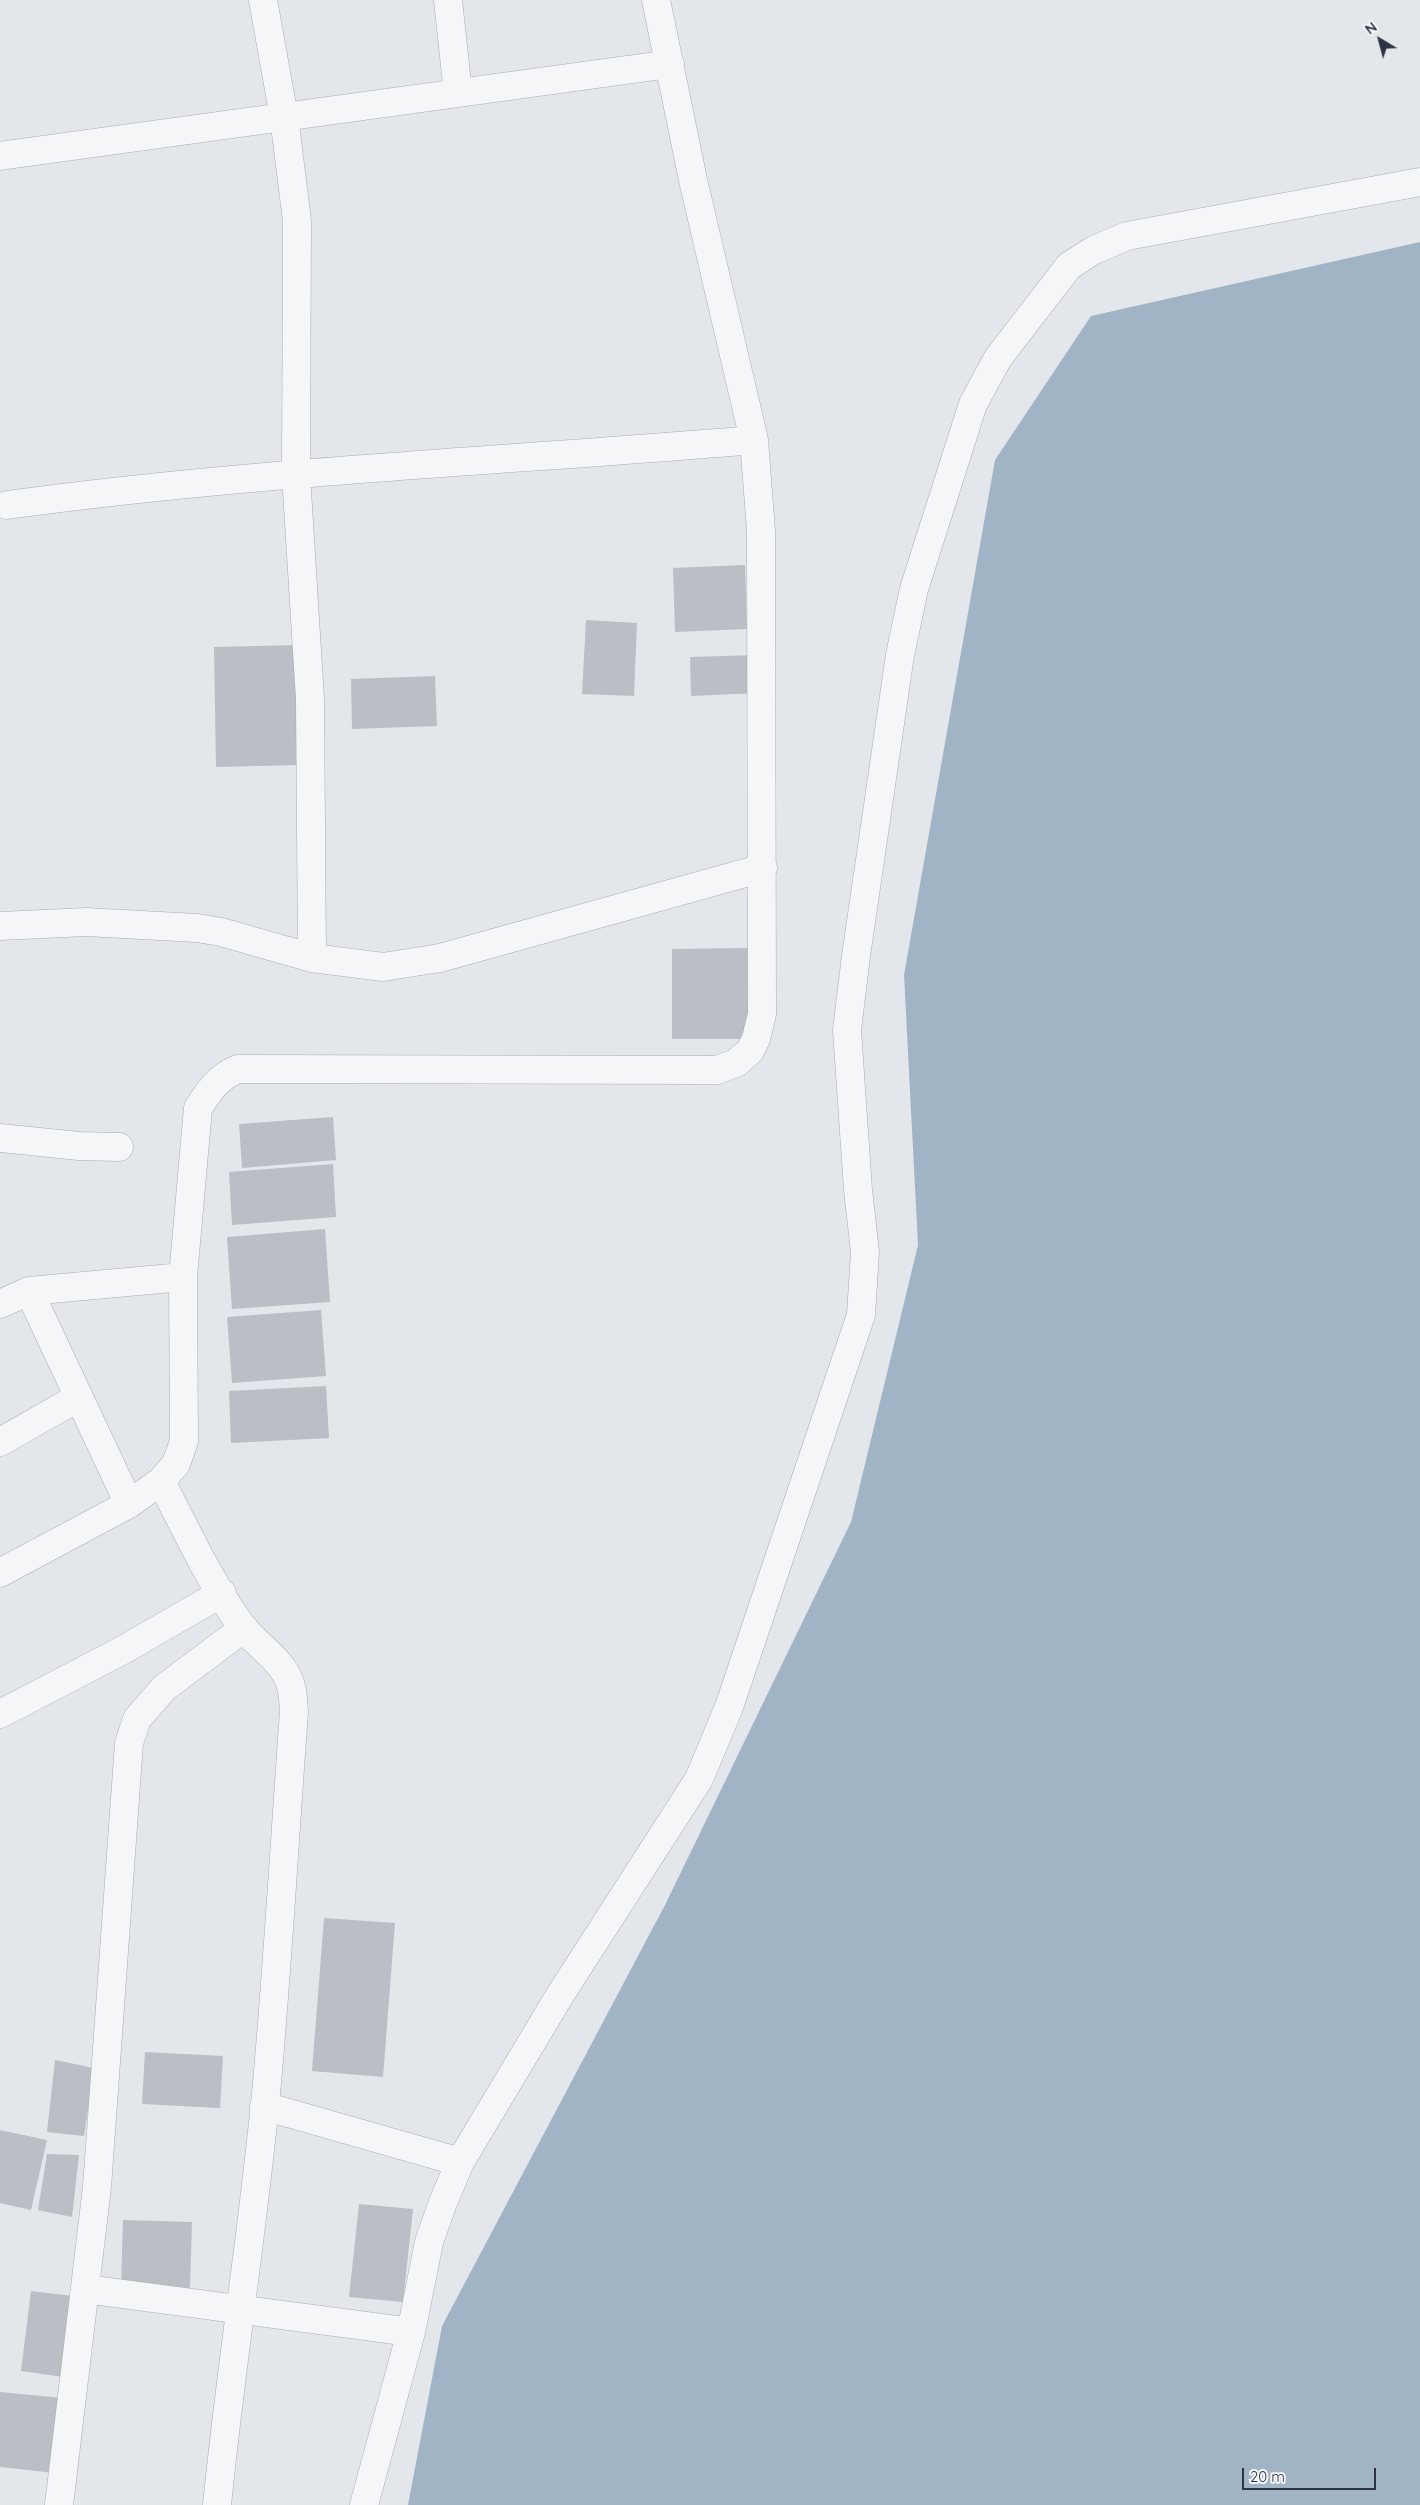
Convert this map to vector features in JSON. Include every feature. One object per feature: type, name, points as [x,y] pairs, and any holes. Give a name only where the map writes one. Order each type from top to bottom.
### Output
[{"type":"street","points":[[263,0],[284,117],[297,221],[296,475],[310,700],[312,958]]},
{"type":"street","points":[[448,0],[458,93]]},
{"type":"street","points":[[0,1573],[128,1504],[161,1481],[176,1464],[184,1441],[183,1277],[198,1108],[213,1085],[224,1075],[238,1069],[717,1070],[736,1062],[750,1051],[753,1045],[762,1014],[763,868],[761,531],[754,440],[693,180],[656,0]]},
{"type":"street","points":[[0,156],[670,64]]},
{"type":"street","points":[[364,2505],[411,2332],[429,2242],[442,2205],[460,2162],[560,1995],[699,1779],[730,1707],[861,1315],[866,1252],[858,1190],[847,1030],[856,956],[900,655],[912,599],[974,404],[998,358],[1041,300],[1069,266],[1094,250],[1127,236],[1275,207],[1420,182]]},
{"type":"street","points":[[7,505],[108,492],[296,475],[754,440]]},
{"type":"street","points":[[0,926],[86,922],[198,928],[221,932],[312,958],[382,967],[440,958],[763,868]]},
{"type":"street","points":[[0,1138],[79,1146],[119,1147]]},
{"type":"street","points":[[0,1304],[29,1291],[183,1277]]},
{"type":"street","points":[[29,1291],[128,1504]]},
{"type":"street","points":[[0,1442],[79,1397]]},
{"type":"street","points":[[161,1481],[222,1593],[252,1640],[282,1668],[293,1694],[291,1750],[264,2106],[241,2311],[228,2392],[217,2505]]},
{"type":"street","points":[[0,1714],[123,1650],[222,1593]]},
{"type":"street","points":[[59,2505],[97,2187],[129,1743],[137,1719],[164,1688],[244,1628]]},
{"type":"street","points":[[264,2106],[460,2162]]},
{"type":"street","points":[[85,2289],[411,2332]]},
{"type":"water","points":[[1420,242],[1420,2505],[408,2505],[442,2326],[665,1905],[851,1522],[918,1245],[904,975],[995,460],[1091,316]]},
{"type":"building","points":[[745,565],[747,629],[675,632],[673,568]]},
{"type":"building","points":[[586,620],[637,623],[634,696],[582,694]]},
{"type":"building","points":[[297,645],[299,765],[216,767],[214,647]]},
{"type":"building","points":[[757,655],[759,693],[691,696],[690,657]]},
{"type":"building","points":[[435,676],[437,726],[352,729],[351,679]]},
{"type":"building","points":[[748,948],[748,1039],[672,1039],[672,949]]},
{"type":"building","points":[[333,1117],[336,1160],[242,1168],[239,1124]]},
{"type":"building","points":[[333,1164],[336,1217],[232,1225],[229,1172]]},
{"type":"building","points":[[325,1229],[330,1302],[232,1309],[227,1237]]},
{"type":"building","points":[[321,1310],[326,1376],[232,1383],[227,1317]]},
{"type":"building","points":[[326,1386],[329,1438],[231,1443],[229,1391]]},
{"type":"building","points":[[324,1918],[395,1923],[383,2077],[312,2071]]},
{"type":"building","points":[[145,2052],[223,2056],[220,2108],[142,2104]]},
{"type":"building","points":[[55,2060],[94,2068],[84,2136],[47,2132]]},
{"type":"building","points":[[0,2130],[47,2140],[31,2210],[0,2203]]},
{"type":"building","points":[[47,2154],[79,2155],[72,2217],[38,2210]]},
{"type":"building","points":[[359,2204],[413,2209],[403,2302],[349,2297]]},
{"type":"building","points":[[123,2220],[192,2222],[190,2288],[121,2287]]},
{"type":"building","points":[[31,2291],[82,2297],[70,2378],[21,2371]]},
{"type":"building","points":[[0,2392],[62,2398],[54,2473],[0,2467]]}]
